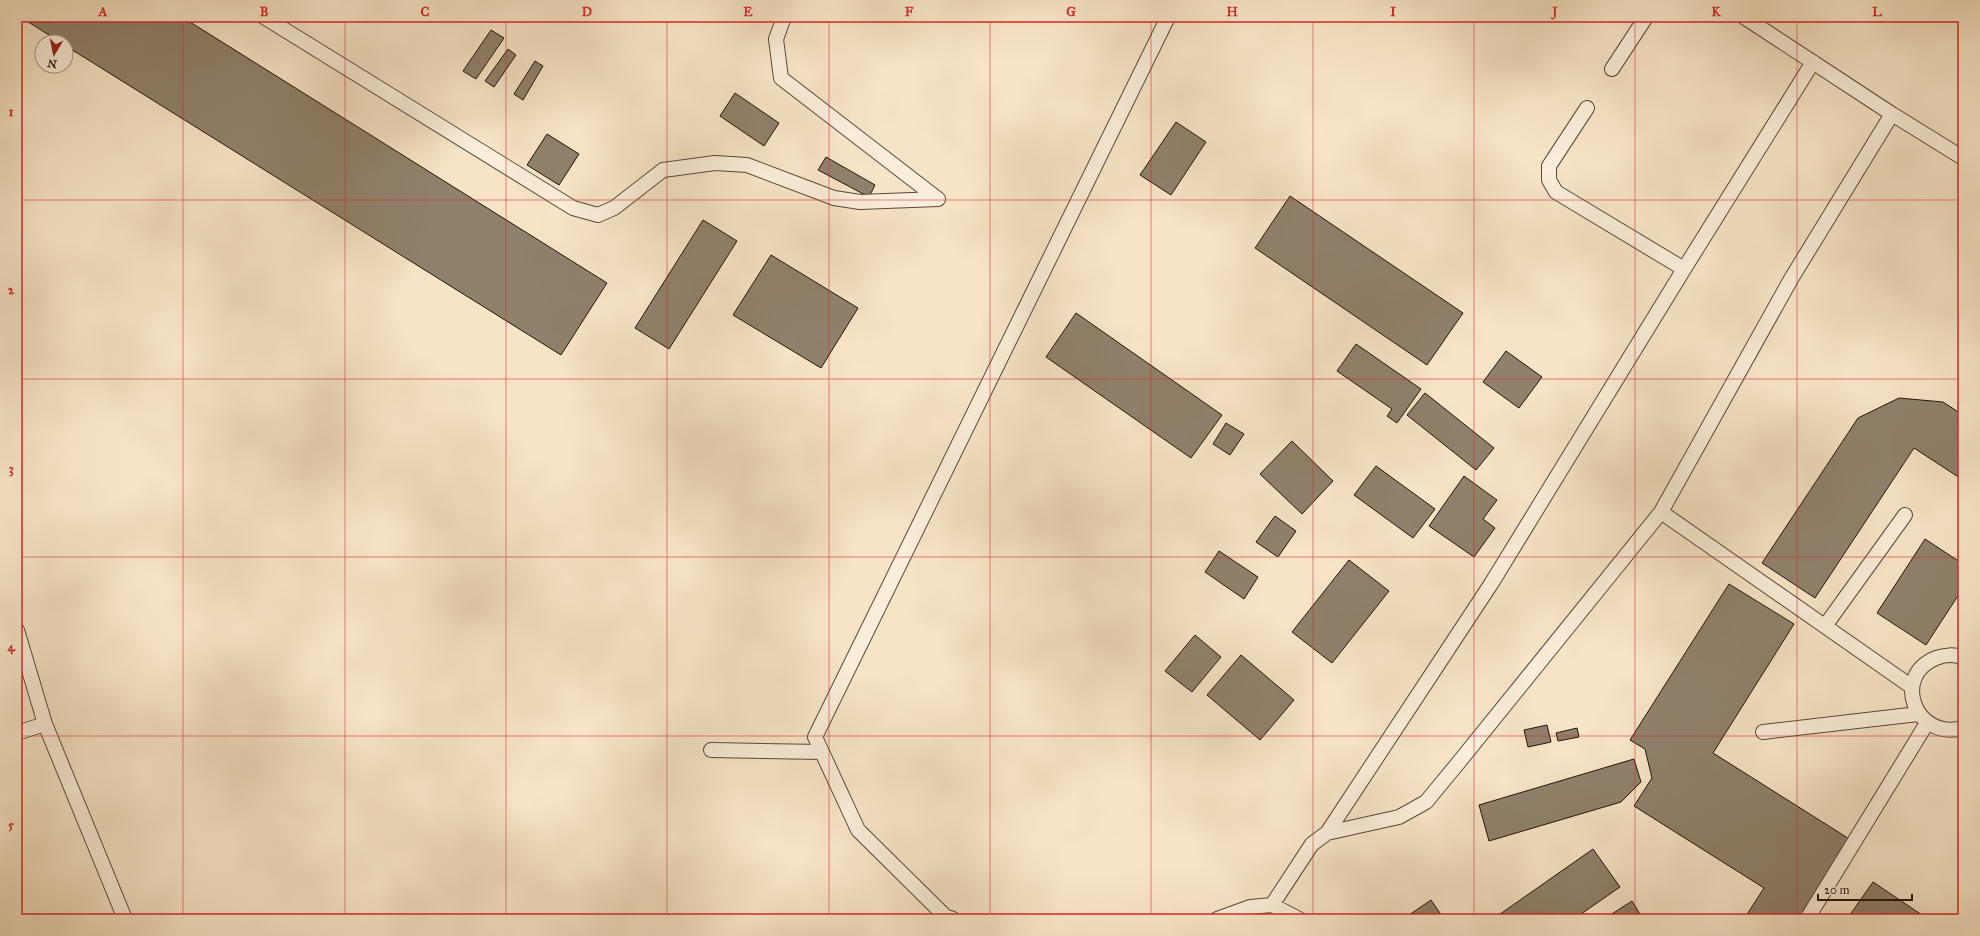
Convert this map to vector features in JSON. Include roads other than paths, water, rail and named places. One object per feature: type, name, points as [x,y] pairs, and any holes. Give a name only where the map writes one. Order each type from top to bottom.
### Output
[{"type":"lane","points":[[264,17],[573,208],[598,215],[614,208],[663,170],[715,163],[747,165],[834,198],[860,202],[938,199],[781,78],[776,39],[784,17]]},
{"type":"lane","points":[[947,918],[858,830],[815,737],[1168,17]]},
{"type":"lane","points":[[1612,69],[1646,17]]},
{"type":"lane","points":[[1744,17],[1892,114],[1963,158]]},
{"type":"lane","points":[[1328,833],[1491,584],[1813,62]]},
{"type":"lane","points":[[1587,108],[1549,166],[1548,180],[1556,192],[1684,269]]},
{"type":"lane","points":[[1272,905],[1312,844],[1328,833],[1399,817],[1426,802],[1661,512],[1791,279],[1892,114]]},
{"type":"lane","points":[[1661,512],[1912,687]]},
{"type":"lane","points":[[1825,626],[1905,515]]},
{"type":"lane","points":[[17,630],[45,724],[125,919]]},
{"type":"lane","points":[[1963,658],[1958,656],[1943,656],[1928,661],[1918,673],[1912,687],[1913,701],[1923,718],[1939,729],[1953,731],[1963,728]]},
{"type":"lane","points":[[1763,732],[1923,718]]},
{"type":"lane","points":[[1807,919],[1923,718]]},
{"type":"lane","points":[[17,733],[45,724]]},
{"type":"lane","points":[[711,750],[822,752]]},
{"type":"lane","points":[[1217,919],[1250,907],[1272,905],[1299,919]]}]
